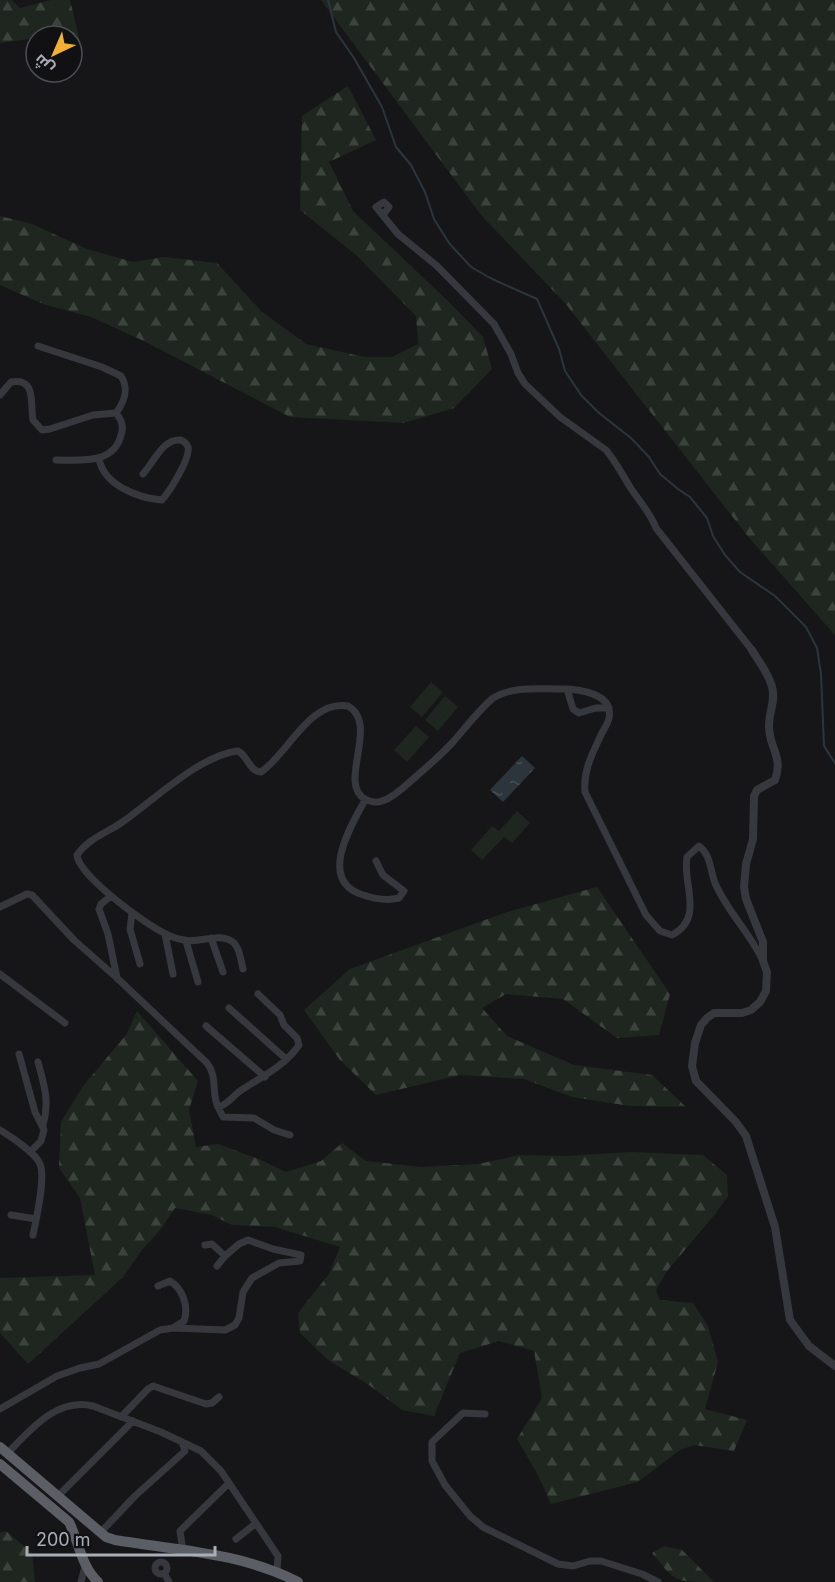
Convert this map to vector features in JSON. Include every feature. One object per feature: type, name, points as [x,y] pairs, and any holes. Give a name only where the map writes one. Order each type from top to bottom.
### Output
[{"type":"highway","points":[[4,1451],[100,1533],[115,1540],[244,1562],[298,1582]]},
{"type":"highway","points":[[1,1466],[69,1522],[76,1535],[85,1566],[98,1582]]},
{"type":"street","points":[[383,215],[398,234],[437,266],[494,324],[525,384],[560,417],[606,450],[612,457],[638,500],[652,516],[656,528],[752,650],[768,676],[774,700],[769,725],[771,740],[779,763],[775,780],[758,790],[754,796],[753,839],[746,864],[744,887],[746,899],[763,942],[763,961]]},
{"type":"street","points":[[38,346],[102,367],[121,376],[126,388],[122,404],[116,413]]},
{"type":"street","points":[[0,395],[11,382],[20,382],[28,388],[32,397],[33,420],[42,430],[93,415],[116,413]]},
{"type":"street","points":[[56,460],[99,458],[111,452],[120,440],[122,423],[116,413]]},
{"type":"street","points":[[99,458],[101,470],[111,480],[144,498],[162,500],[170,491],[185,463],[189,450],[187,444],[181,440],[172,440],[165,445],[143,474]]},
{"type":"street","points":[[243,969],[233,943],[224,939],[211,938],[186,941],[165,934],[132,913],[111,896],[78,861],[77,855],[82,848],[139,810],[191,771],[218,757],[242,752],[253,770],[258,773],[263,771],[309,721],[334,705],[348,706],[359,717],[355,784],[365,800],[380,802],[388,799],[406,785],[440,755],[482,708],[502,692],[515,689],[580,689],[604,702],[609,708],[609,719],[584,773],[585,792],[646,915],[660,931],[672,934],[682,930],[688,920],[691,902],[687,857],[699,846],[708,855],[713,879],[720,895],[754,942],[767,972],[766,991],[760,1002],[751,1010],[742,1013],[714,1013],[701,1025],[695,1042],[692,1066],[696,1081],[736,1122],[746,1136],[775,1227],[790,1320],[809,1346],[835,1366]]},
{"type":"street","points":[[567,689],[573,709],[579,713],[596,708],[609,708]]},
{"type":"street","points":[[365,800],[343,845],[340,862],[341,876],[349,888],[361,894],[385,900],[399,898],[404,891],[383,875],[376,861]]},
{"type":"street","points":[[0,907],[27,894],[32,895],[74,940],[212,1069],[218,1107],[223,1117],[254,1118],[274,1130],[290,1135]]},
{"type":"street","points":[[111,896],[101,904],[99,909],[108,934],[117,978]]},
{"type":"street","points":[[132,913],[130,929],[140,964]]},
{"type":"street","points":[[165,934],[173,974]]},
{"type":"street","points":[[211,938],[223,972]]},
{"type":"street","points":[[186,941],[198,982]]},
{"type":"street","points":[[0,974],[64,1023]]},
{"type":"street","points":[[218,1107],[265,1077],[297,1048],[298,1041],[284,1025],[280,1015],[258,994]]},
{"type":"street","points":[[229,1008],[286,1059]]},
{"type":"street","points":[[207,1026],[265,1077]]},
{"type":"street","points":[[19,1054],[35,1112],[44,1130],[43,1138],[30,1152]]},
{"type":"street","points":[[38,1062],[47,1101],[43,1125]]},
{"type":"street","points":[[0,1130],[38,1159],[42,1170],[33,1235]]},
{"type":"street","points":[[11,1215],[36,1219]]},
{"type":"street","points":[[173,1328],[225,1330],[231,1327],[239,1318],[243,1292],[252,1278],[259,1272],[279,1263],[300,1261],[301,1255],[273,1249],[248,1239],[239,1244],[217,1266]]},
{"type":"street","points":[[205,1245],[212,1244],[225,1257]]},
{"type":"street","points":[[0,1408],[57,1376],[99,1364],[155,1333],[173,1328],[184,1321],[186,1303],[174,1283],[170,1281],[158,1286]]},
{"type":"street","points":[[121,1416],[153,1386],[206,1404],[212,1403],[219,1397]]},
{"type":"street","points":[[4,1451],[51,1413],[78,1403],[121,1416],[182,1442],[201,1451],[213,1461],[229,1483],[278,1556],[277,1576]]},
{"type":"street","points":[[485,1414],[463,1413],[432,1442],[432,1461],[445,1485],[470,1516],[483,1527],[558,1564],[573,1566],[590,1561],[602,1561],[642,1574],[658,1582]]},
{"type":"street","points":[[58,1496],[133,1421]]},
{"type":"street","points":[[100,1533],[135,1496],[185,1451],[182,1442]]},
{"type":"street","points":[[183,1551],[180,1532],[229,1483]]},
{"type":"street","points":[[236,1539],[255,1524]]},
{"type":"street","points":[[169,1549],[165,1563],[167,1570],[164,1573],[169,1582]]},
{"type":"street","points":[[81,1582],[85,1566]]},
{"type":"green space","points":[[0,0],[12,0],[20,8],[51,0],[70,0],[76,24],[24,24],[24,40],[0,43]]},
{"type":"green space","points":[[321,0],[835,0],[835,635],[750,539],[565,303],[481,215]]},
{"type":"green space","points":[[348,86],[376,140],[329,162],[353,211],[483,337],[492,369],[454,408],[404,423],[290,417],[144,341],[91,317],[43,304],[0,285],[0,216],[32,224],[87,249],[133,262],[164,257],[217,263],[261,311],[306,344],[365,357],[392,357],[418,344],[416,316],[356,255],[300,210],[302,116]]},
{"type":"green space","points":[[431,682],[443,692],[422,717],[410,707]]},
{"type":"green space","points":[[445,696],[458,707],[438,731],[425,720]]},
{"type":"green space","points":[[416,726],[429,737],[407,762],[394,750]]},
{"type":"green space","points":[[517,811],[530,823],[512,843],[504,837],[482,860],[471,850],[492,826],[499,831]]},
{"type":"green space","points":[[597,887],[670,994],[659,1035],[617,1038],[563,999],[506,994],[482,1008],[507,1036],[574,1065],[652,1075],[686,1107],[630,1106],[572,1097],[524,1079],[460,1075],[376,1095],[340,1060],[304,1010],[350,969],[507,912]]},
{"type":"green space","points":[[137,1011],[198,1081],[189,1110],[196,1147],[218,1144],[286,1172],[321,1161],[342,1143],[366,1161],[421,1167],[478,1164],[520,1155],[566,1156],[631,1152],[703,1155],[727,1175],[728,1196],[667,1271],[656,1290],[660,1300],[693,1303],[708,1326],[718,1362],[705,1409],[747,1420],[734,1451],[694,1445],[680,1450],[638,1482],[551,1504],[538,1475],[517,1439],[542,1398],[534,1351],[499,1341],[460,1353],[434,1416],[402,1410],[369,1385],[328,1360],[300,1333],[298,1313],[329,1274],[340,1247],[275,1227],[232,1225],[212,1215],[175,1208],[123,1277],[28,1364],[0,1333],[0,1278],[95,1275],[80,1198],[59,1168],[61,1122],[83,1086],[126,1035]]},
{"type":"green space","points":[[6,1531],[32,1553],[35,1582],[0,1582],[0,1533]]},
{"type":"green space","points":[[664,1546],[682,1550],[714,1582],[690,1582],[671,1575],[652,1553]]},
{"type":"water","points":[[522,756],[535,768],[503,802],[490,790]]},
{"type":"waterway","points":[[328,0],[336,32],[382,107],[396,147],[411,165],[425,192],[434,219],[449,243],[471,267],[537,299],[559,349],[565,371],[581,395],[599,413],[631,438],[649,457],[660,474],[690,497],[707,518],[713,536],[725,555],[740,572],[775,596],[806,627],[817,648],[821,674],[824,746],[835,763]]}]
